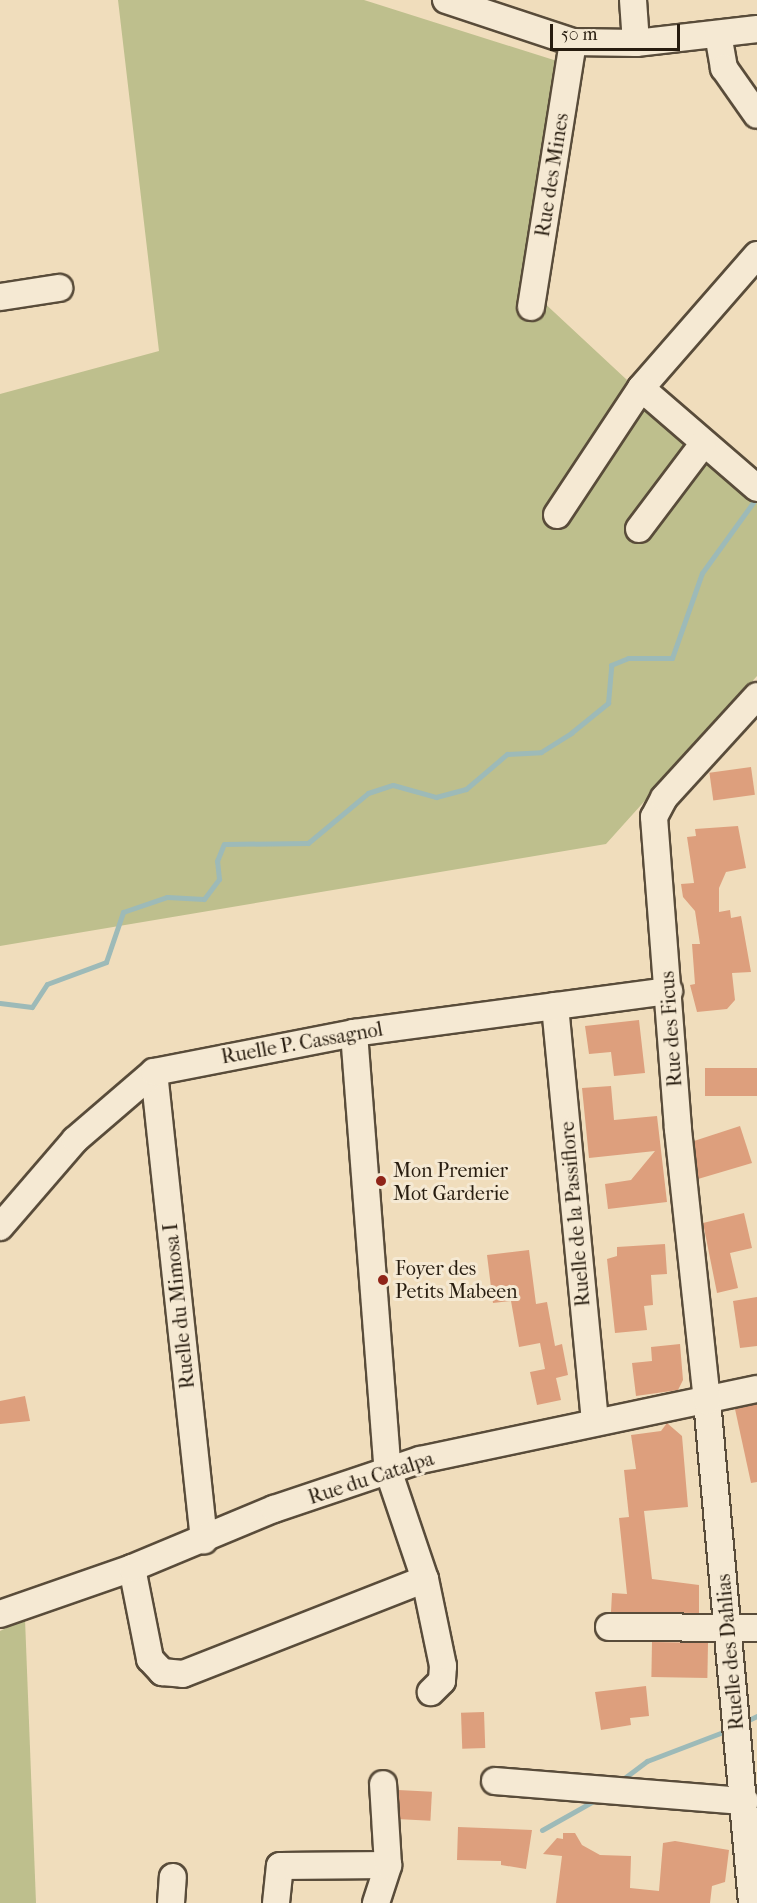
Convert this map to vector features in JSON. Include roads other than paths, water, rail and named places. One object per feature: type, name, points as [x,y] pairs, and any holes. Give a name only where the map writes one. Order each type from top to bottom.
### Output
[{"type":"street","points":[[446,0],[482,6],[573,42],[636,43],[757,29]]},
{"type":"street","points":[[633,0],[636,43]]},
{"type":"street","points":[[718,34],[724,68],[757,115]]},
{"type":"street","name":"Rue des Mines","points":[[531,307],[573,42]]},
{"type":"street","points":[[557,515],[641,388],[757,255]]},
{"type":"street","points":[[0,297],[59,288]]},
{"type":"street","points":[[641,388],[703,444],[757,488]]},
{"type":"street","points":[[639,529],[703,444]]},
{"type":"street","name":"Rue des Ficus","points":[[707,1401],[678,1130],[654,817],[664,798],[757,696]]},
{"type":"street","name":"Ruelle P. Cassagnol","points":[[0,1227],[75,1140],[154,1072],[354,1033],[669,991]]},
{"type":"street","name":"Ruelle de la Passiflore","points":[[555,1006],[594,1421]]},
{"type":"street","points":[[354,1033],[388,1470],[426,1579],[442,1666],[442,1681],[431,1692]]},
{"type":"street","name":"Ruelle du Mimosa I","points":[[154,1072],[204,1540]]},
{"type":"street","name":"Rue du Catalpa","points":[[0,1614],[132,1568],[274,1509],[388,1470],[594,1421],[707,1401],[757,1389]]},
{"type":"street","name":"Ruelle des Dahlias","points":[[707,1401],[727,1629],[754,1872],[752,1903]]},
{"type":"street","points":[[132,1568],[150,1659],[162,1672],[183,1674],[426,1579]]},
{"type":"street","points":[[609,1627],[757,1628]]},
{"type":"street","points":[[495,1781],[745,1801]]},
{"type":"street","points":[[376,1903],[388,1865],[383,1784]]},
{"type":"street","points":[[276,1903],[280,1866],[388,1865]]},
{"type":"street","points":[[171,1903],[172,1877]]},
{"type":"waterway","points":[[0,1003],[32,1007],[47,984],[106,962],[123,912],[167,897],[204,899],[219,879],[217,861],[224,844],[308,843],[368,793],[393,785],[436,797],[466,789],[507,754],[541,752],[571,733],[608,703],[611,665],[628,658],[672,658],[702,573],[757,497]]},
{"type":"waterway","points":[[742,1723],[757,1716]]},
{"type":"waterway","points":[[619,1782],[647,1761],[728,1730]]},
{"type":"waterway","points":[[542,1830],[597,1799]]},
{"type":"place","name":"Mon Premier Mot Garderie","points":[[381,1181]]},
{"type":"place","name":"Foyer des Petits Mabeen","points":[[383,1280]]}]
